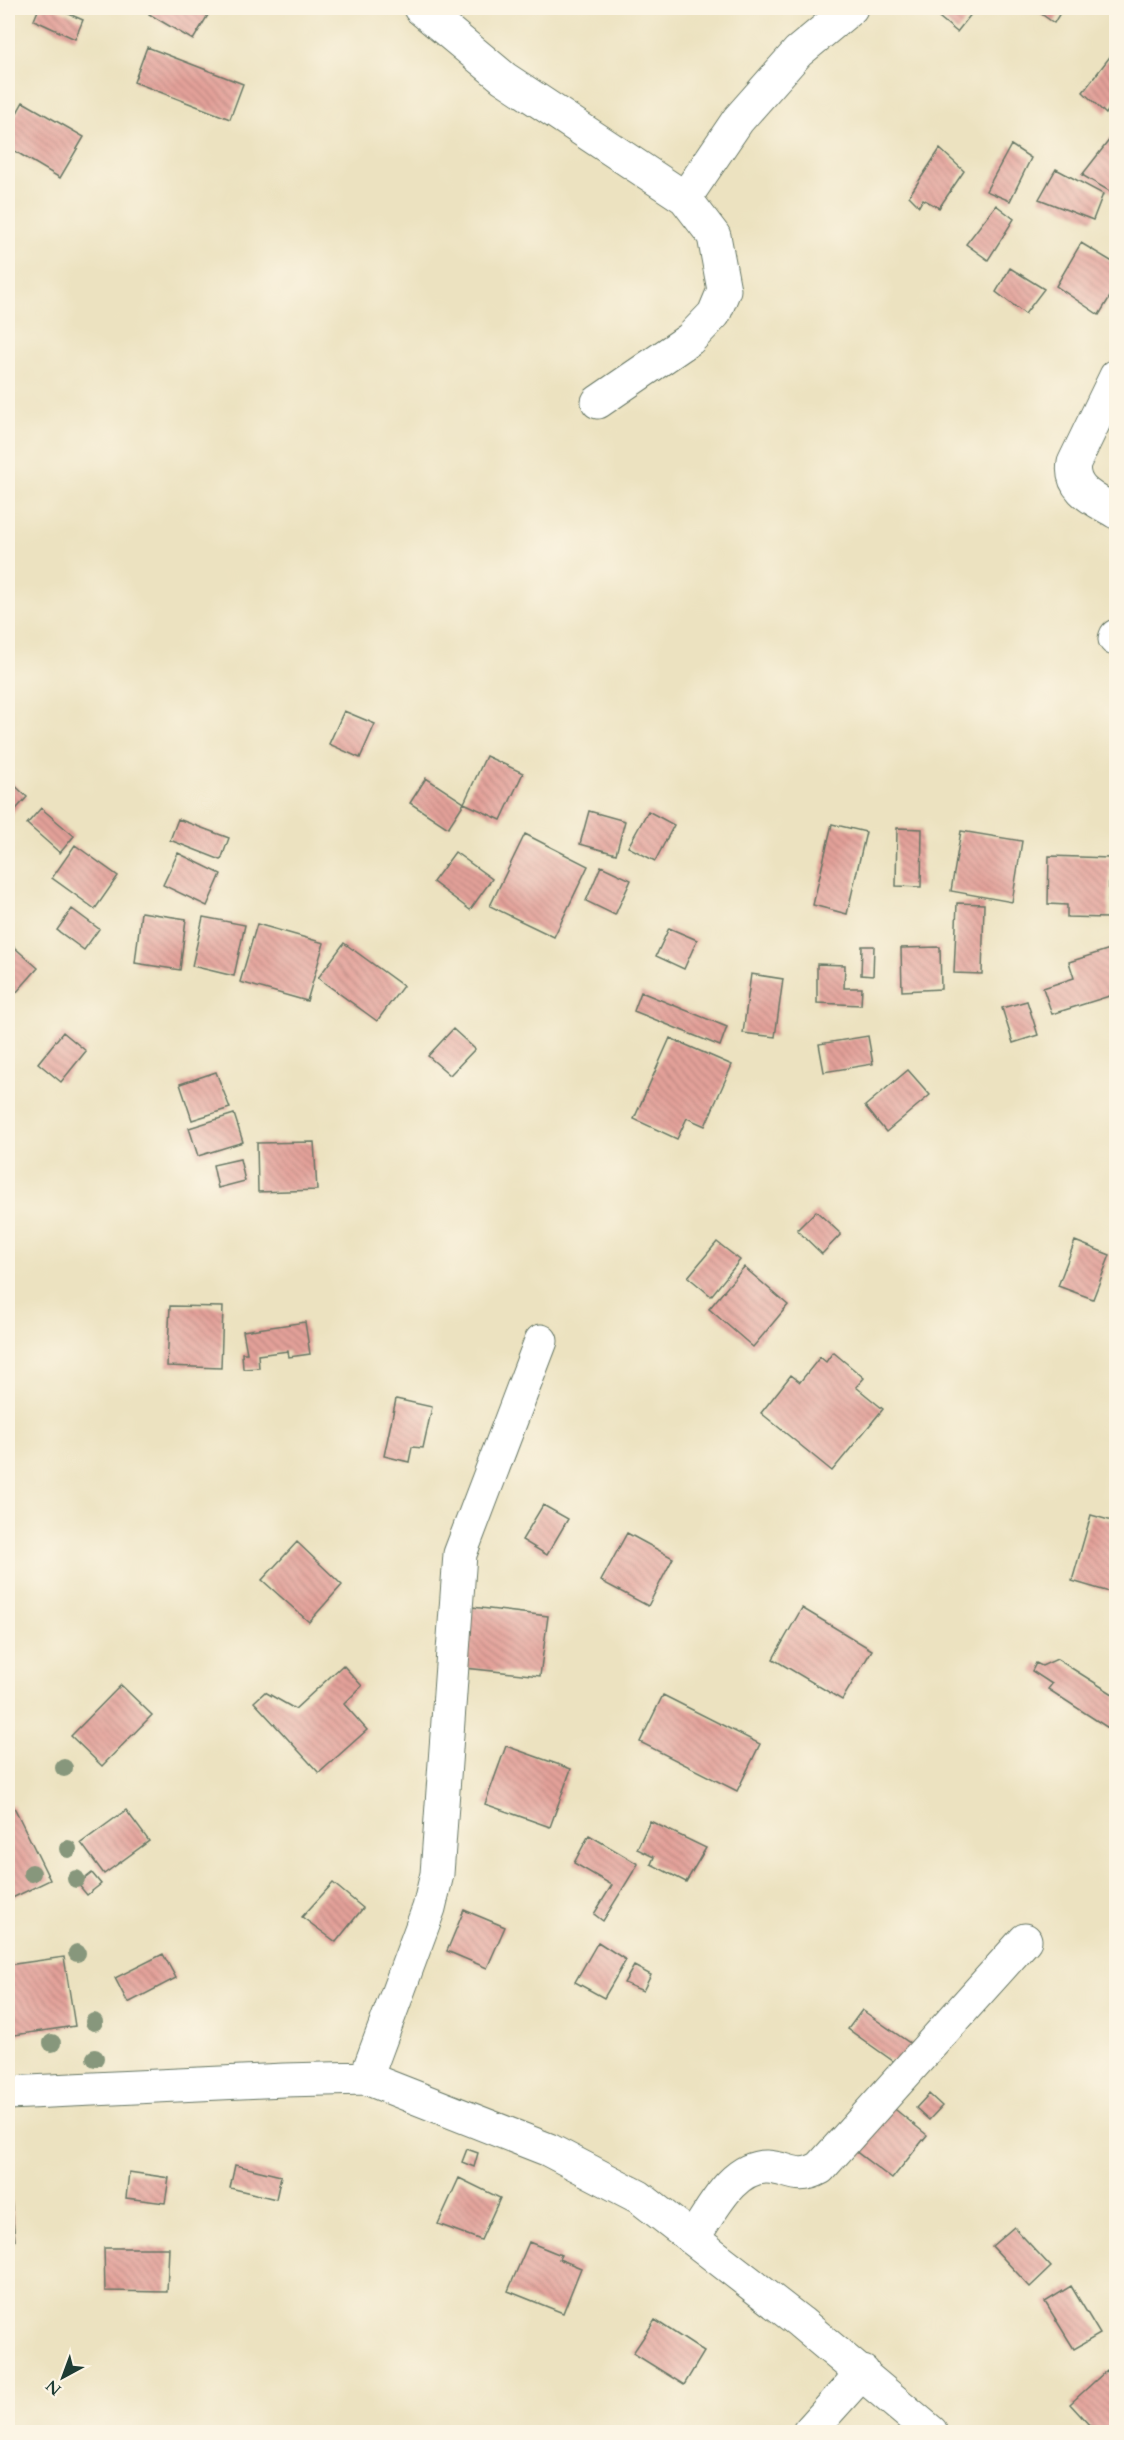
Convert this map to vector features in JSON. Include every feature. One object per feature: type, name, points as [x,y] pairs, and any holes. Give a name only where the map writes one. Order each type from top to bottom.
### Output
[{"type":"street","points":[[420,8],[504,78],[685,198],[714,236],[720,258],[724,290],[714,314],[690,339],[598,402]]},
{"type":"street","points":[[685,198],[738,120],[798,52],[851,8]]},
{"type":"street","points":[[1116,376],[1074,463],[1072,474],[1079,489],[1116,512]]},
{"type":"street","points":[[366,2078],[429,1908],[437,1874],[460,1554],[541,1341]]},
{"type":"street","points":[[693,2238],[735,2180],[746,2171],[767,2167],[807,2175],[820,2168],[1024,1940]]},
{"type":"street","points":[[8,2093],[366,2078],[549,2150],[639,2197],[863,2372],[931,2433]]},
{"type":"street","points":[[810,2433],[863,2372]]},
{"type":"building","points":[[39,8],[55,8],[83,20],[75,39],[34,20]]},
{"type":"building","points":[[153,8],[207,8],[211,10],[193,40],[149,14]]},
{"type":"building","points":[[928,8],[976,8],[957,32]]},
{"type":"building","points":[[1033,8],[1063,8],[1054,23]]},
{"type":"building","points":[[147,47],[243,84],[230,119],[134,82]]},
{"type":"building","points":[[1112,54],[1116,57],[1116,97],[1106,114],[1083,92]]},
{"type":"building","points":[[23,102],[84,137],[60,178],[8,147],[8,129]]},
{"type":"building","points":[[1114,134],[1116,136],[1116,195],[1082,175]]},
{"type":"building","points":[[1011,145],[1031,158],[1010,201],[986,191]]},
{"type":"building","points":[[940,149],[964,171],[939,208],[923,199],[919,206],[909,196]]},
{"type":"building","points":[[1056,169],[1103,194],[1093,220],[1039,199]]},
{"type":"building","points":[[996,205],[1014,219],[988,260],[966,244]]},
{"type":"building","points":[[1081,243],[1116,264],[1116,287],[1099,315],[1056,286]]},
{"type":"building","points":[[1010,268],[1044,289],[1025,314],[996,292]]},
{"type":"building","points":[[344,711],[375,724],[360,758],[329,744]]},
{"type":"building","points":[[486,756],[523,773],[501,820],[464,803]]},
{"type":"building","points":[[426,778],[464,803],[448,828],[410,803]]},
{"type":"building","points":[[8,779],[27,797],[8,818]]},
{"type":"building","points":[[41,808],[74,836],[60,853],[27,824]]},
{"type":"building","points":[[589,811],[625,821],[616,854],[580,844]]},
{"type":"building","points":[[648,811],[674,825],[655,861],[628,847]]},
{"type":"building","points":[[178,819],[229,838],[221,860],[170,840]]},
{"type":"building","points":[[832,824],[866,832],[847,914],[813,905]]},
{"type":"building","points":[[897,828],[922,829],[921,887],[896,886]]},
{"type":"building","points":[[961,831],[1022,841],[1012,902],[951,891]]},
{"type":"building","points":[[525,834],[588,866],[554,937],[490,906]]},
{"type":"building","points":[[75,845],[118,876],[95,909],[52,878]]},
{"type":"building","points":[[455,852],[492,879],[470,910],[433,882]]},
{"type":"building","points":[[178,853],[221,874],[207,906],[163,885]]},
{"type":"building","points":[[1049,856],[1110,858],[1108,918],[1067,917],[1067,905],[1048,904]]},
{"type":"building","points":[[601,866],[631,880],[615,915],[586,901]]},
{"type":"building","points":[[957,903],[984,904],[982,974],[954,973]]},
{"type":"building","points":[[72,909],[99,929],[84,950],[57,930]]},
{"type":"building","points":[[141,912],[186,919],[180,970],[135,963]]},
{"type":"building","points":[[203,917],[245,925],[234,976],[192,966]]},
{"type":"building","points":[[257,924],[324,943],[307,1001],[240,982]]},
{"type":"building","points":[[669,928],[697,940],[684,969],[656,956]]},
{"type":"building","points":[[8,942],[38,968],[16,993],[8,986]]},
{"type":"building","points":[[344,943],[403,986],[377,1021],[318,978]]},
{"type":"building","points":[[862,946],[874,946],[873,976],[861,975]]},
{"type":"building","points":[[940,947],[941,989],[902,991],[901,948]]},
{"type":"building","points":[[1116,947],[1116,994],[1052,1014],[1043,988],[1074,978],[1069,962]]},
{"type":"building","points":[[817,964],[845,965],[844,988],[862,988],[861,1005],[817,1003]]},
{"type":"building","points":[[751,974],[783,979],[775,1037],[743,1033]]},
{"type":"building","points":[[641,992],[727,1027],[720,1046],[634,1011]]},
{"type":"building","points":[[1027,1001],[1038,1035],[1013,1043],[1002,1008]]},
{"type":"building","points":[[453,1029],[475,1049],[450,1075],[428,1056]]},
{"type":"building","points":[[63,1032],[86,1051],[61,1082],[38,1063]]},
{"type":"building","points":[[868,1036],[873,1064],[824,1072],[819,1044]]},
{"type":"building","points":[[670,1038],[732,1065],[705,1126],[687,1118],[677,1139],[634,1119]]},
{"type":"building","points":[[908,1070],[930,1095],[886,1132],[865,1106]]},
{"type":"building","points":[[216,1072],[230,1108],[192,1120],[180,1084]]},
{"type":"building","points":[[234,1114],[243,1142],[198,1156],[189,1128]]},
{"type":"building","points":[[314,1142],[317,1190],[258,1192],[257,1143]]},
{"type":"building","points":[[240,1159],[245,1181],[218,1188],[213,1165]]},
{"type":"building","points":[[816,1211],[841,1234],[822,1254],[797,1230]]},
{"type":"building","points":[[1075,1241],[1110,1255],[1093,1299],[1058,1286]]},
{"type":"building","points":[[717,1242],[740,1260],[711,1296],[688,1277]]},
{"type":"building","points":[[744,1267],[788,1305],[753,1347],[709,1309]]},
{"type":"building","points":[[170,1306],[223,1307],[221,1368],[167,1366]]},
{"type":"building","points":[[305,1322],[310,1354],[289,1357],[288,1351],[258,1355],[259,1368],[243,1369],[242,1353],[247,1353],[243,1331]]},
{"type":"building","points":[[833,1352],[864,1378],[856,1387],[883,1409],[832,1471],[761,1413],[791,1375],[800,1382],[820,1357],[826,1362]]},
{"type":"building","points":[[396,1399],[432,1407],[423,1448],[412,1447],[409,1462],[384,1456]]},
{"type":"building","points":[[543,1505],[568,1519],[547,1555],[522,1540]]},
{"type":"building","points":[[1091,1515],[1116,1522],[1116,1594],[1072,1581]]},
{"type":"building","points":[[627,1533],[673,1558],[648,1606],[601,1581]]},
{"type":"building","points":[[297,1542],[342,1585],[309,1622],[262,1580]]},
{"type":"building","points":[[472,1607],[548,1616],[540,1676],[465,1668]]},
{"type":"building","points":[[802,1608],[872,1650],[842,1700],[773,1659]]},
{"type":"building","points":[[1057,1659],[1116,1696],[1116,1733],[1048,1689],[1052,1684],[1032,1671],[1036,1663],[1042,1666]]},
{"type":"building","points":[[343,1665],[362,1686],[344,1704],[367,1730],[319,1773],[254,1702],[265,1692],[295,1709]]},
{"type":"building","points":[[121,1685],[152,1715],[102,1766],[71,1736]]},
{"type":"building","points":[[663,1695],[760,1744],[737,1791],[640,1742]]},
{"type":"building","points":[[506,1746],[571,1769],[550,1827],[485,1804]]},
{"type":"building","points":[[13,1805],[50,1880],[8,1900],[8,1808]]},
{"type":"building","points":[[126,1810],[149,1841],[104,1874],[81,1843]]},
{"type":"building","points":[[650,1821],[706,1848],[686,1882],[651,1864],[654,1857],[637,1849]]},
{"type":"building","points":[[589,1835],[638,1864],[603,1921],[594,1914],[612,1885],[574,1863]]},
{"type":"building","points":[[92,1873],[101,1884],[87,1895],[78,1884]]},
{"type":"building","points":[[333,1883],[363,1908],[336,1942],[302,1917]]},
{"type":"building","points":[[464,1910],[505,1927],[487,1968],[447,1951]]},
{"type":"building","points":[[598,1942],[626,1960],[604,1998],[575,1982]]},
{"type":"building","points":[[163,1954],[176,1978],[128,2003],[115,1978]]},
{"type":"building","points":[[64,1957],[75,2026],[8,2036],[8,1965]]},
{"type":"building","points":[[634,1966],[651,1975],[643,1991],[624,1983]]},
{"type":"building","points":[[862,2010],[914,2046],[900,2066],[848,2029]]},
{"type":"building","points":[[929,2094],[942,2106],[929,2120],[916,2108]]},
{"type":"building","points":[[886,2102],[927,2135],[892,2179],[850,2147]]},
{"type":"building","points":[[467,2149],[478,2153],[474,2167],[462,2162]]},
{"type":"building","points":[[235,2165],[281,2176],[276,2199],[230,2188]]},
{"type":"building","points":[[129,2172],[169,2178],[165,2203],[126,2198]]},
{"type":"building","points":[[459,2178],[500,2198],[481,2240],[438,2224]]},
{"type":"building","points":[[8,2188],[10,2188],[15,2241],[8,2242]]},
{"type":"building","points":[[1014,2227],[1051,2267],[1030,2287],[992,2246]]},
{"type":"building","points":[[529,2242],[561,2255],[559,2259],[581,2268],[563,2313],[508,2291]]},
{"type":"building","points":[[104,2248],[169,2248],[167,2292],[105,2291]]},
{"type":"building","points":[[1071,2286],[1100,2334],[1074,2349],[1045,2302]]},
{"type":"building","points":[[655,2320],[704,2352],[684,2385],[633,2353]]},
{"type":"building","points":[[1107,2370],[1116,2380],[1116,2432],[1086,2432],[1091,2427],[1070,2404]]}]
